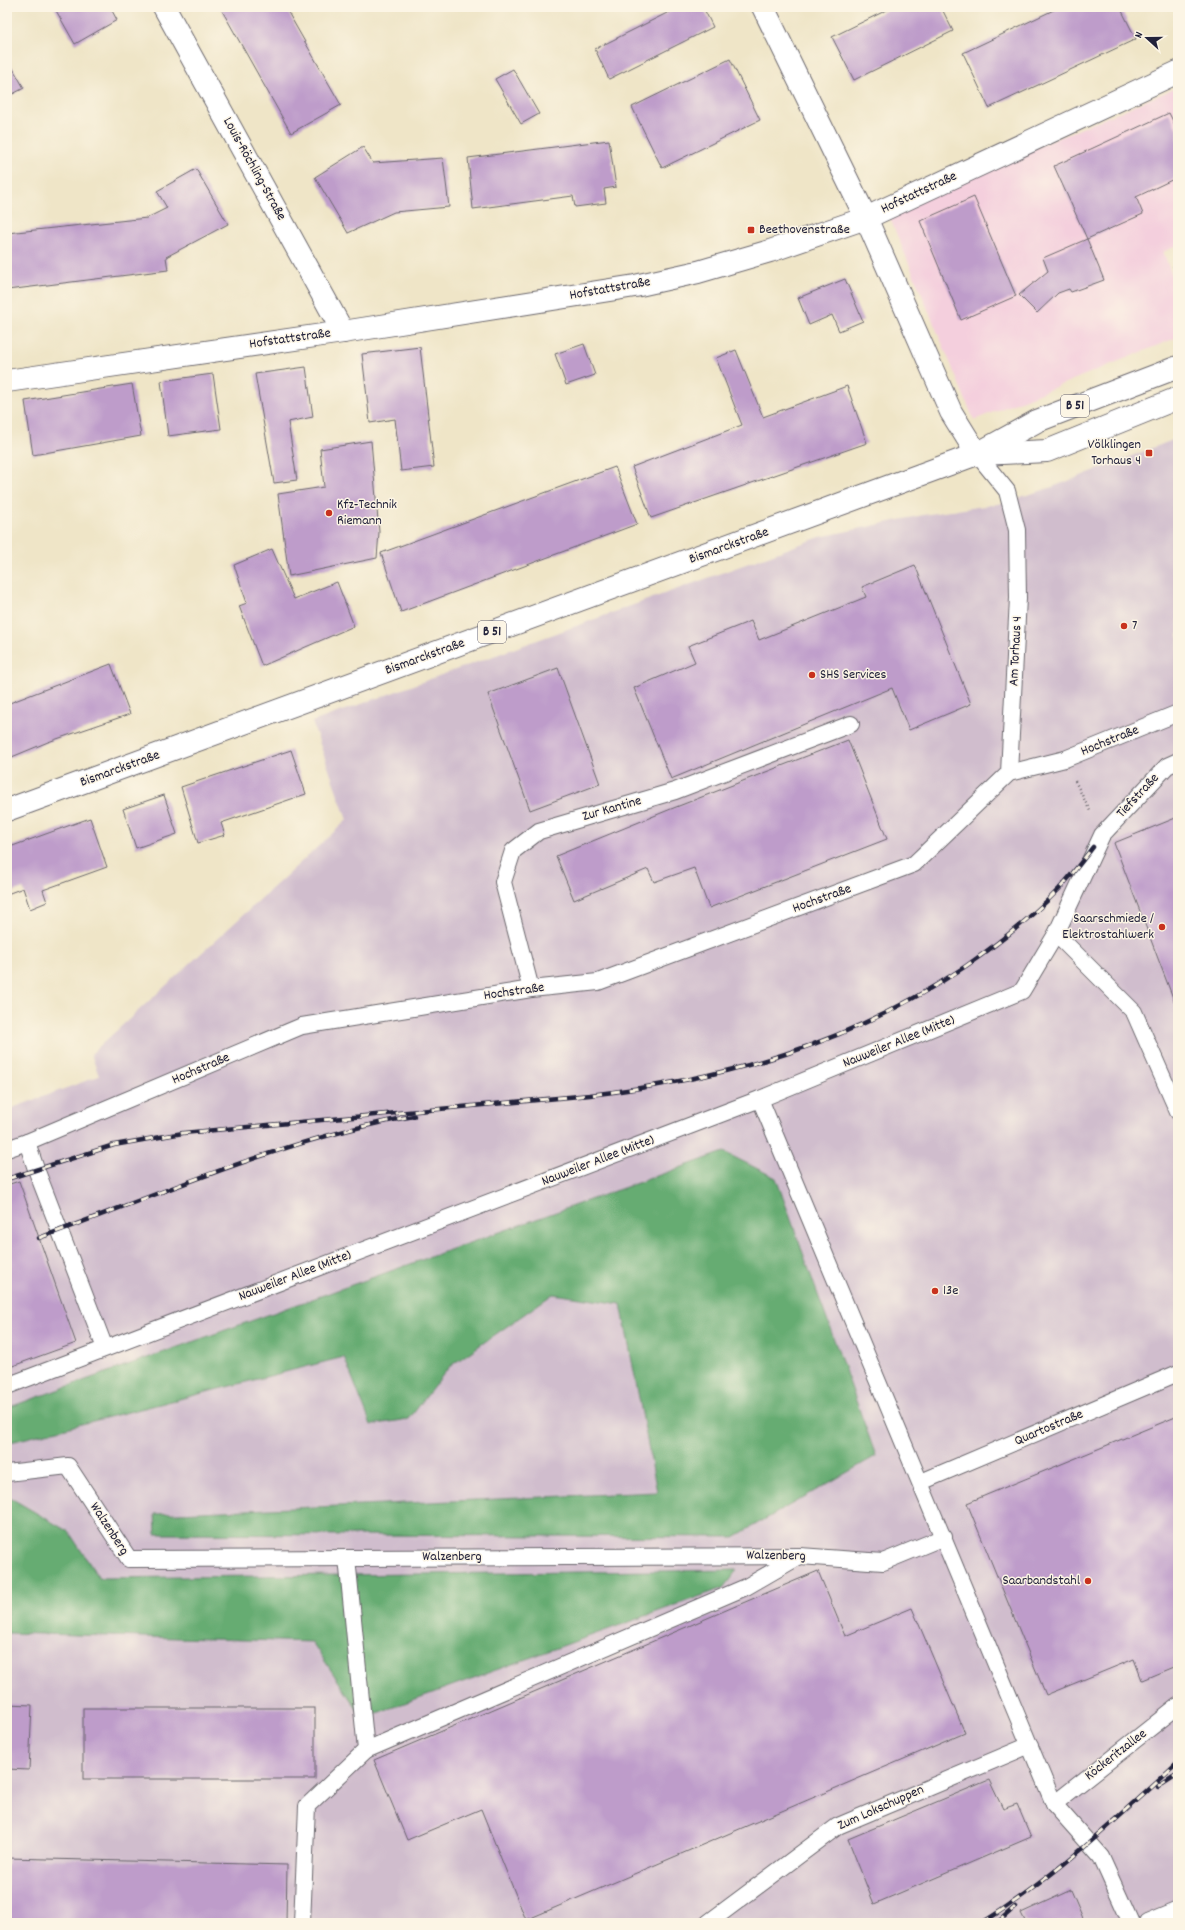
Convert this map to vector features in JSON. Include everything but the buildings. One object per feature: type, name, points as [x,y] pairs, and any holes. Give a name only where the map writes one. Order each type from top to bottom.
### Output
[{"type":"street","name":"Louis-Röchling-Straße","points":[[164,7],[343,332]]},
{"type":"street","points":[[762,7],[866,218],[951,412],[977,454]]},
{"type":"street","name":"Hofstattstraße","points":[[7,381],[343,332],[635,286],[698,272],[770,251],[866,218],[1178,72]]},
{"type":"street","name":"Bismarckstraße","points":[[7,810],[977,454],[1037,421],[1178,367]]},
{"type":"street","name":"Bismarckstraße","points":[[977,454],[1047,451],[1178,398]]},
{"type":"lane","name":"Am Torhaus 4","points":[[977,454],[1007,491],[1018,530],[1018,598],[1009,773]]},
{"type":"lane","name":"Hochstraße","points":[[7,1149],[27,1142],[302,1026],[531,989],[598,982],[914,864],[1009,773],[1065,759],[1178,713]]},
{"type":"lane","name":"Zur Kantine","points":[[531,989],[503,882],[513,851],[539,831],[675,791],[850,724]]},
{"type":"lane","name":"Tiefstraße","points":[[1102,835],[1167,766],[1178,761]]},
{"type":"lane","name":"Nauweiler Allee (Mitte)","points":[[7,1386],[760,1099],[1022,991],[1056,934],[1102,835]]},
{"type":"lane","points":[[1056,934],[1134,1012],[1178,1112]]},
{"type":"lane","points":[[760,1099],[944,1537],[1054,1804],[1101,1857],[1131,1923]]},
{"type":"lane","points":[[27,1142],[36,1170],[105,1348]]},
{"type":"lane","name":"Quartostraße","points":[[921,1482],[1178,1373]]},
{"type":"lane","name":"Walzenberg","points":[[7,1473],[68,1466],[129,1559],[800,1556],[883,1562],[944,1537]]},
{"type":"lane","points":[[302,1923],[307,1806],[366,1750],[746,1587],[800,1556]]},
{"type":"lane","points":[[347,1558],[366,1750]]},
{"type":"lane","name":"Köckeritzallee","points":[[1054,1804],[1178,1706]]},
{"type":"lane","name":"Zum Lokschuppen","points":[[708,1923],[838,1826],[1030,1745]]},
{"type":"lane","points":[[1147,1923],[1178,1910]]},
{"type":"path","points":[[1065,759],[1102,835]]},
{"type":"shaded area","points":[[1178,87],[1178,245],[1163,252],[1178,291],[1178,337],[974,420],[887,211]]},
{"type":"shaded area","points":[[1178,438],[1178,1923],[7,1923],[7,1110],[99,1076],[91,1054],[347,820],[312,722],[820,537],[923,515],[998,504],[1050,488]]},
{"type":"green space","points":[[724,1152],[776,1178],[876,1456],[734,1537],[156,1534],[155,1514],[657,1492],[621,1304],[553,1294],[449,1367],[409,1419],[371,1425],[344,1357],[7,1443],[7,1408]]},
{"type":"green space","points":[[7,1497],[69,1532],[99,1578],[737,1570],[723,1588],[363,1718],[312,1642],[7,1633]]},
{"type":"railway","points":[[7,1179],[114,1145],[183,1133],[590,1095],[691,1079],[739,1068],[786,1054],[832,1037],[877,1017],[922,994],[966,966],[1003,939],[1048,900],[1093,847]]},
{"type":"railway","points":[[39,1238],[271,1153],[319,1138],[414,1116]]},
{"type":"railway","points":[[982,1923],[1009,1906],[1084,1848],[1178,1763]]},
{"type":"railway","points":[[1158,1787],[1178,1774]]},
{"type":"railway","points":[[997,1923],[1015,1907]]},
{"type":"place","name":"Beethovenstraße","points":[[751,230]]},
{"type":"place","name":"Völklingen Torhaus 4","points":[[1149,453]]},
{"type":"place","name":"Kfz-Technik Riemann","points":[[329,513]]},
{"type":"place","name":"7","points":[[1124,626]]},
{"type":"place","name":"SHS Services","points":[[812,675]]},
{"type":"place","name":"Saarschmiede / Elektrostahlwerk","points":[[1162,927]]},
{"type":"place","name":"13e","points":[[935,1291]]},
{"type":"place","name":"Saarbandstahl","points":[[1088,1581]]}]
